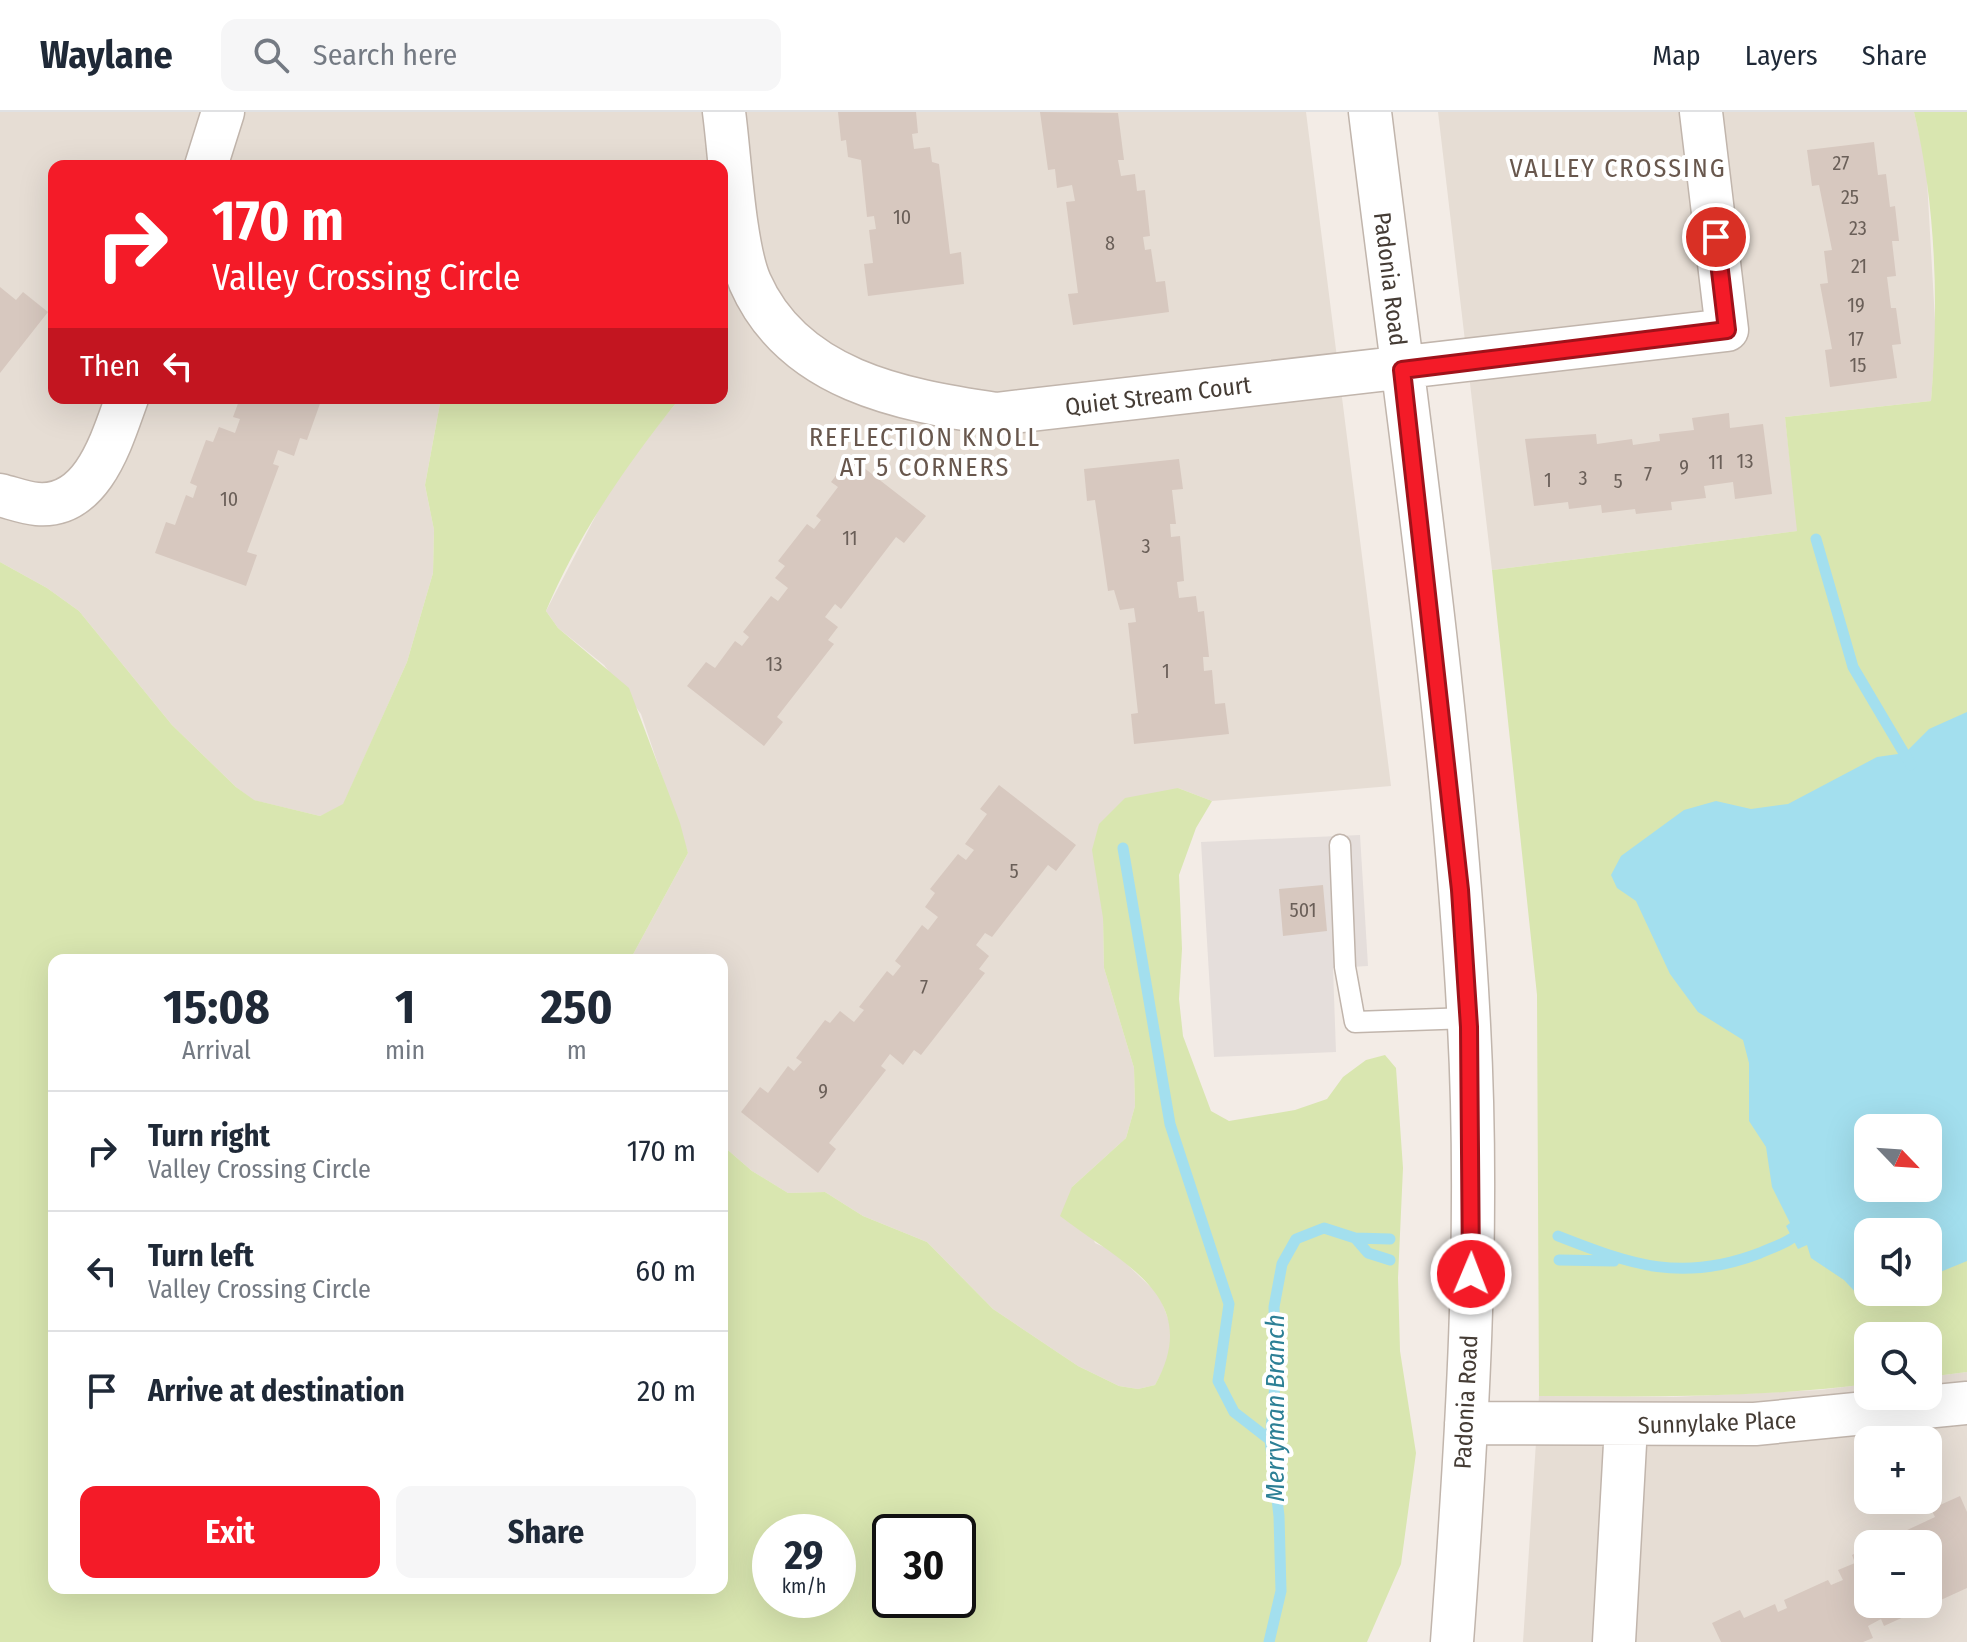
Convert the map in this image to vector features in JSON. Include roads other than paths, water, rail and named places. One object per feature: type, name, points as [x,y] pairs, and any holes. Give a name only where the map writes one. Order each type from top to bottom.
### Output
[{"type":"street","points":[[208,160],[223,112]]},
{"type":"street","name":"Quiet Stream Court","points":[[724,112],[749,280],[776,326],[810,359],[871,386],[940,406],[996,414],[1402,370],[1727,330],[1701,112]]},
{"type":"street","name":"Padonia Road","points":[[1370,112],[1447,751],[1469,1018],[1471,1266],[1466,1423],[1452,1642]]},
{"type":"street","points":[[0,495],[39,505],[68,498],[94,478],[125,404]]},
{"type":"street","name":"Sunnylake Place","points":[[1466,1423],[1626,1426],[1755,1424],[1967,1403]]},
{"type":"street","points":[[1614,1642],[1626,1426]]},
{"type":"lane","points":[[1340,845],[1345,967],[1355,1022],[1469,1018]]},
{"type":"water","points":[[1967,712],[1967,1261],[1942,1271],[1942,1218],[1854,1218],[1854,1291],[1844,1280],[1811,1258],[1807,1245],[1798,1249],[1786,1226],[1790,1223],[1772,1187],[1766,1147],[1749,1121],[1749,1063],[1743,1040],[1698,1012],[1670,974],[1636,901],[1617,888],[1611,875],[1621,856],[1684,810],[1716,801],[1751,809],[1788,804],[1877,757],[1905,753],[1929,729]]},
{"type":"waterway","points":[[1816,539],[1853,667],[1911,765]]},
{"type":"waterway","points":[[1123,848],[1170,1124],[1229,1304],[1218,1381],[1234,1412],[1270,1440]]},
{"type":"waterway","name":"Merryman Branch","points":[[1269,1642],[1281,1591],[1279,1516],[1270,1440],[1276,1373],[1274,1307],[1282,1264],[1296,1239],[1324,1228],[1355,1238],[1390,1239]]},
{"type":"waterway","name":"Merryman Branch","points":[[1558,1236],[1634,1262],[1681,1268],[1732,1262],[1783,1243],[1803,1230]]},
{"type":"waterway","name":"Merryman Branch","points":[[1355,1238],[1368,1253],[1390,1260]]},
{"type":"waterway","name":"Merryman Branch","points":[[1559,1260],[1614,1261]]},
{"type":"district","name":"VALLEY CROSSING","points":[[1618,168]]},
{"type":"district","name":"REFLECTION KNOLL AT 5 CORNERS","points":[[925,452]]}]
